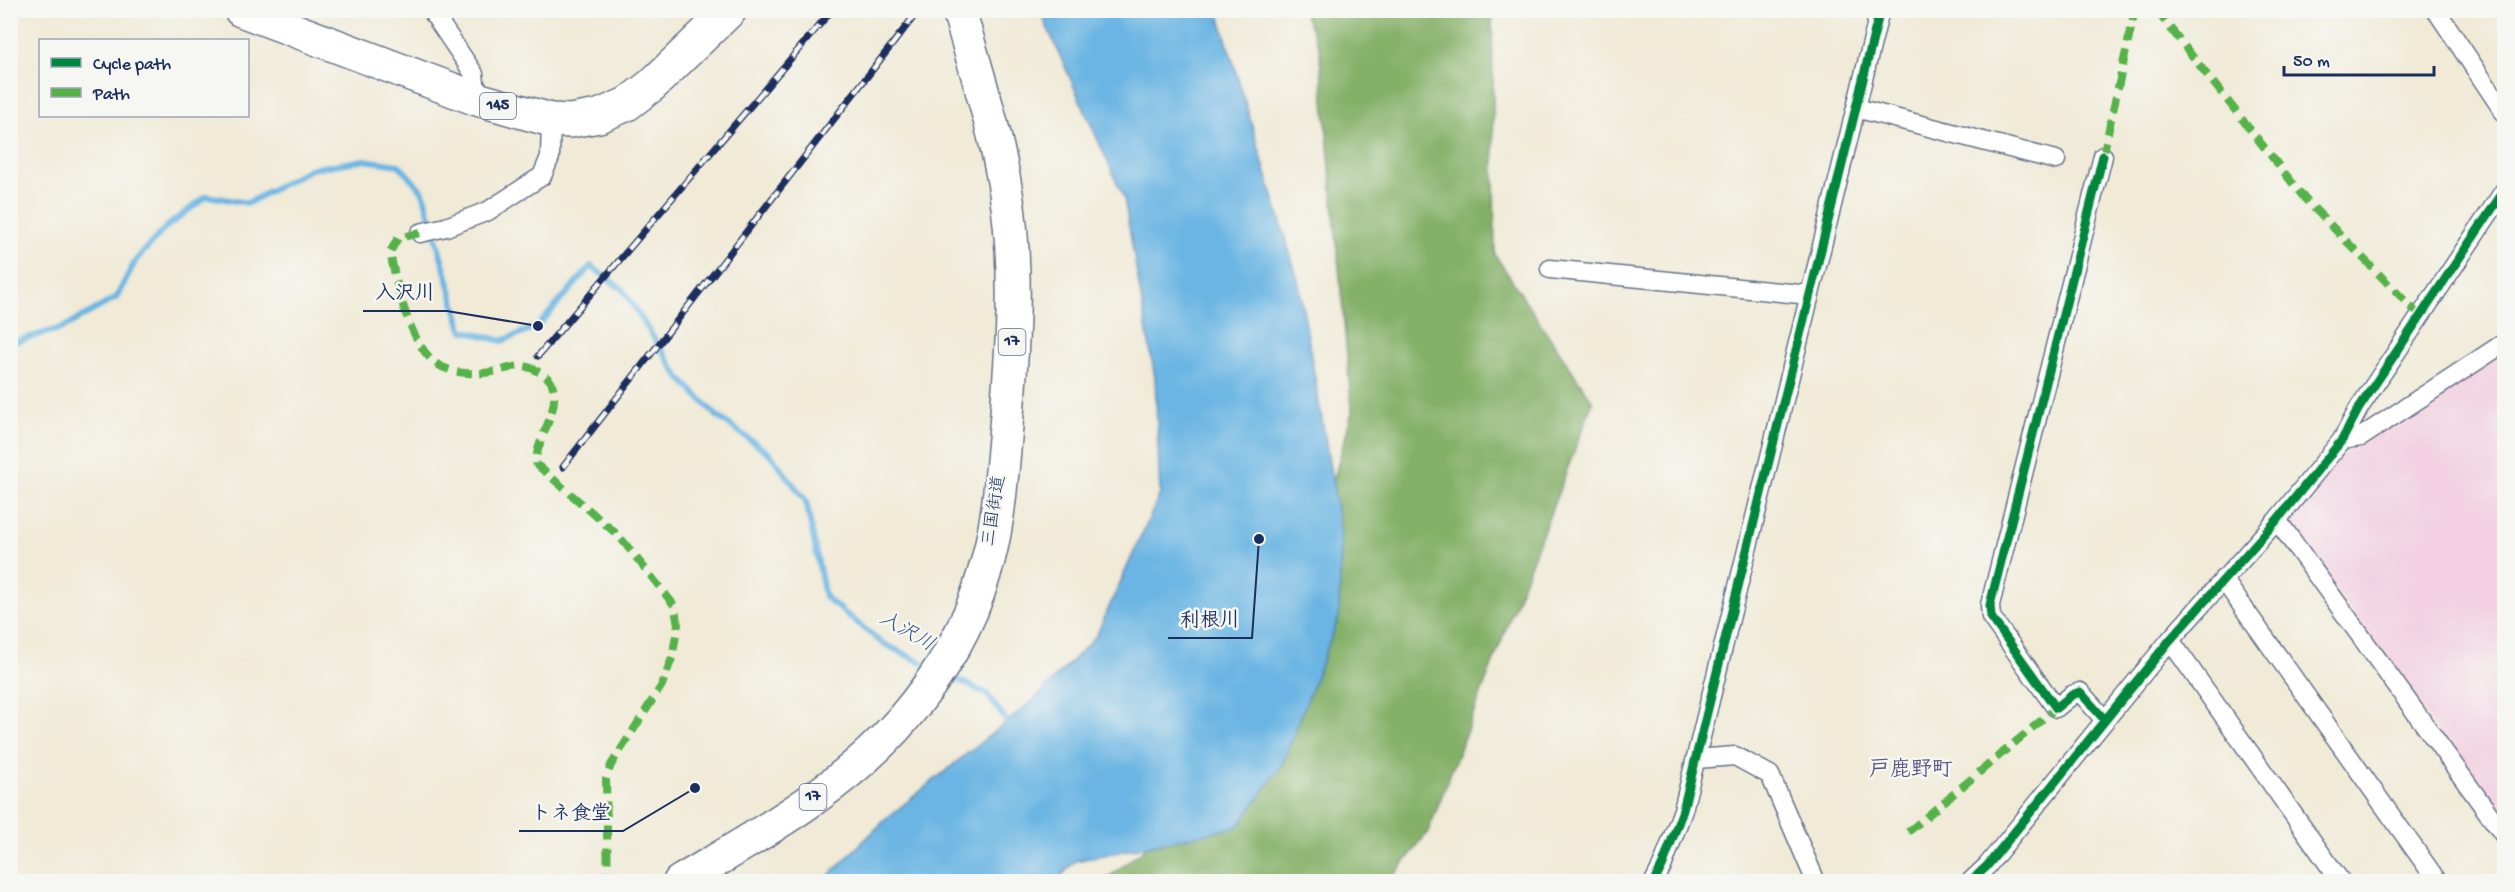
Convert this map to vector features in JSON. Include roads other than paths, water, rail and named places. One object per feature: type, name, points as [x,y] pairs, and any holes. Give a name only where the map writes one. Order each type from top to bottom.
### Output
[{"type":"highway","name":"145","points":[[241,10],[477,99],[551,120],[570,121],[599,116],[627,104],[652,85],[730,10]]},
{"type":"highway","name":"三国街道","points":[[680,882],[764,832],[840,777],[878,745],[903,719],[933,678],[962,632],[980,589],[989,553],[1002,474],[1013,311],[1012,252],[1006,193],[992,129],[959,10]]},
{"type":"street","points":[[431,10],[474,74],[477,99]]},
{"type":"street","points":[[1654,882],[1683,810],[1880,10]]},
{"type":"street","points":[[2436,10],[2505,112]]},
{"type":"street","points":[[1856,108],[2056,160]]},
{"type":"street","points":[[420,233],[446,227],[488,211],[542,176],[550,157],[551,120]]},
{"type":"street","points":[[2103,156],[1990,605],[1991,617],[2056,708],[2072,695],[2080,692],[2104,719]]},
{"type":"street","points":[[1970,882],[1987,866],[2170,640],[2277,520],[2342,440],[2359,408],[2505,191]]},
{"type":"street","points":[[1550,269],[1810,295]]},
{"type":"street","points":[[2342,440],[2361,437],[2505,343]]},
{"type":"street","points":[[2277,520],[2505,835]]},
{"type":"street","points":[[2223,579],[2438,882]]},
{"type":"street","points":[[2170,640],[2341,882]]},
{"type":"street","points":[[1696,759],[1736,756],[1770,775],[1816,882]]},
{"type":"water","points":[[1040,11],[1218,11],[1299,284],[1341,533],[1339,617],[1282,765],[1238,827],[1075,861],[1057,881],[823,881],[888,817],[1035,699],[1096,636],[1160,494],[1155,378],[1124,198]]},
{"type":"waterway","name":"入沢川","points":[[10,343],[62,328],[116,298],[136,260],[166,227],[207,196],[248,203],[310,169],[364,160],[399,165],[423,192],[462,330],[502,341],[538,326],[591,266],[623,290],[679,377],[717,416],[770,454],[806,501],[825,597],[882,643],[931,667]]},
{"type":"waterway","name":"入沢川","points":[[948,675],[987,694],[1010,726]]},
{"type":"railway","points":[[538,356],[832,10]]},
{"type":"railway","points":[[563,467],[919,10]]},
{"type":"place","name":"入沢川","points":[[538,326]]},
{"type":"place","name":"利根川","points":[[1259,539]]},
{"type":"place","name":"トネ食堂","points":[[695,788]]},
{"type":"district","name":"戸鹿野町","points":[[1911,771]]}]
